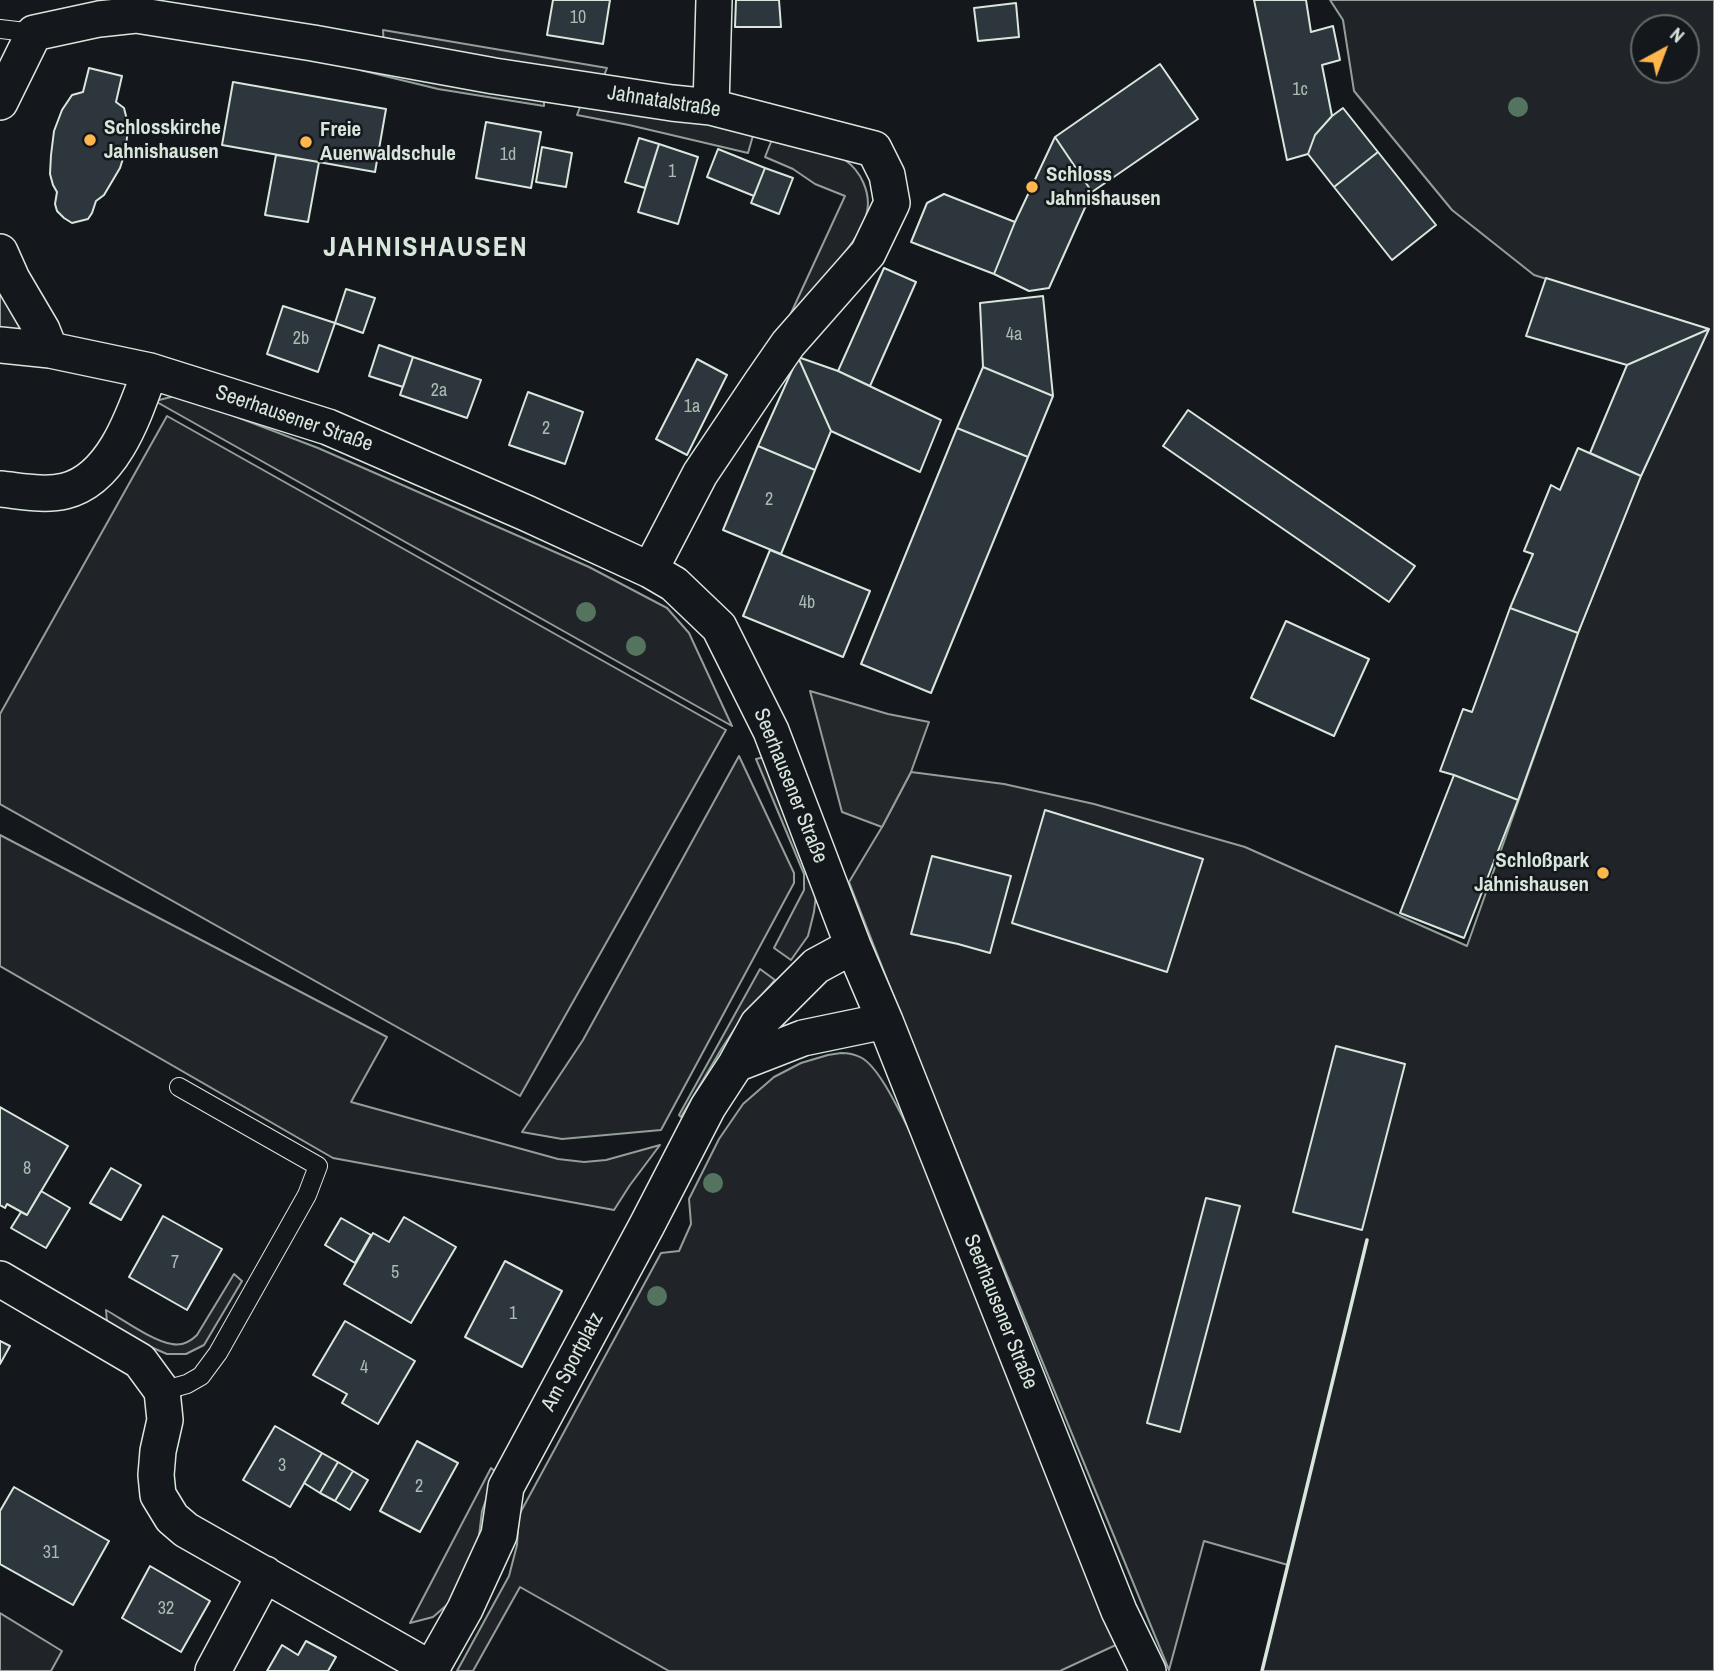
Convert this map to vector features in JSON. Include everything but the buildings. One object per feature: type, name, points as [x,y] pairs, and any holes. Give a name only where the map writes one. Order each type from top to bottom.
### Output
[{"type":"street","points":[[711,107],[715,0]]},
{"type":"street","name":"Jahnatalstraße","points":[[34,33],[99,19],[136,15],[313,43],[494,76],[711,107],[874,149],[887,175],[892,203],[868,253],[788,344],[700,474],[650,569]]},
{"type":"street","points":[[0,102],[34,33]]},
{"type":"street","points":[[0,252],[50,350]]},
{"type":"street","name":"Seerhausener Straße","points":[[0,345],[50,350],[150,371],[328,427],[650,569],[674,584],[719,628],[771,731],[853,946],[1119,1611],[1148,1671]]},
{"type":"street","points":[[0,489],[51,493],[68,491],[85,482],[113,455],[129,426],[150,371]]},
{"type":"street","name":"Am Sportplatz","points":[[162,1391],[165,1420],[156,1475],[158,1495],[172,1518],[186,1530],[431,1670],[465,1609],[499,1535],[506,1487],[708,1107],[758,1024],[816,966],[853,946]]},
{"type":"street","points":[[736,1064],[803,1038],[885,1021]]},
{"type":"street","points":[[0,1279],[139,1362],[162,1391]]},
{"type":"street","points":[[213,1671],[265,1574]]},
{"type":"lane","points":[[0,29],[34,33]]},
{"type":"lane","points":[[162,1391],[187,1384],[201,1376],[218,1353],[307,1195],[318,1166],[179,1087]]},
{"type":"shaded area","points":[[1330,0],[1714,0],[1714,1671],[1262,1671],[1288,1565],[1204,1541],[1169,1670],[916,1054],[849,882],[911,772],[1004,784],[1094,804],[1245,847],[1467,946],[1578,633],[1641,476],[1708,329],[1534,275],[1452,210],[1354,91],[1343,20]]},
{"type":"shaded area","points":[[383,30],[607,68],[601,83],[384,49]]},
{"type":"shaded area","points":[[360,70],[544,97],[544,106],[438,89]]},
{"type":"shaded area","points":[[582,102],[754,132],[748,153],[577,115]]},
{"type":"shaded area","points":[[773,137],[820,149],[845,160],[856,170],[864,183],[868,205],[865,220],[852,244],[780,337],[845,196],[815,184],[793,169],[765,157]]},
{"type":"shaded area","points":[[0,286],[24,333],[0,331]]},
{"type":"shaded area","points":[[179,395],[318,448],[589,567],[667,608],[689,633],[732,726],[155,401]]},
{"type":"shaded area","points":[[167,416],[726,730],[520,1096],[0,804],[0,714]]},
{"type":"shaded area","points":[[810,691],[888,714],[929,722],[911,772],[882,827],[842,812]]},
{"type":"shaded area","points":[[739,756],[794,873],[794,883],[661,1130],[562,1139],[522,1132],[583,1040]]},
{"type":"shaded area","points":[[765,757],[816,895],[808,936],[791,960],[774,948],[804,890],[804,874],[756,759]]},
{"type":"shaded area","points":[[0,835],[387,1037],[351,1102],[558,1159],[584,1162],[606,1160],[660,1145],[614,1210],[333,1158],[0,966]]},
{"type":"shaded area","points":[[760,969],[775,980],[742,1018],[681,1117],[679,1115]]},
{"type":"shaded area","points":[[841,1053],[857,1056],[870,1064],[915,1141],[1118,1644],[1060,1671],[669,1671],[520,1587],[473,1671],[457,1671],[509,1576],[517,1545],[519,1515],[661,1253],[679,1251],[691,1224],[689,1199],[719,1139],[743,1104],[774,1077],[801,1063]]},
{"type":"shaded area","points":[[234,1274],[242,1281],[204,1345],[186,1354],[167,1354],[107,1322],[106,1310],[156,1339],[176,1344],[186,1343],[197,1335]]},
{"type":"shaded area","points":[[491,1468],[496,1472],[482,1511],[478,1544],[448,1604],[433,1617],[410,1623]]},
{"type":"shaded area","points":[[0,1613],[62,1651],[51,1671],[0,1671]]},
{"type":"wall","points":[[1262,1671],[1367,1240]]},
{"type":"place","name":"Schlosskirche Jahnishausen","points":[[90,140]]},
{"type":"place","name":"Freie Auenwaldschule","points":[[306,142]]},
{"type":"place","name":"Schloss Jahnishausen","points":[[1032,187]]},
{"type":"place","name":"Schloßpark Jahnishausen","points":[[1603,873]]},
{"type":"district","name":"JAHNISHAUSEN","points":[[426,248]]}]
